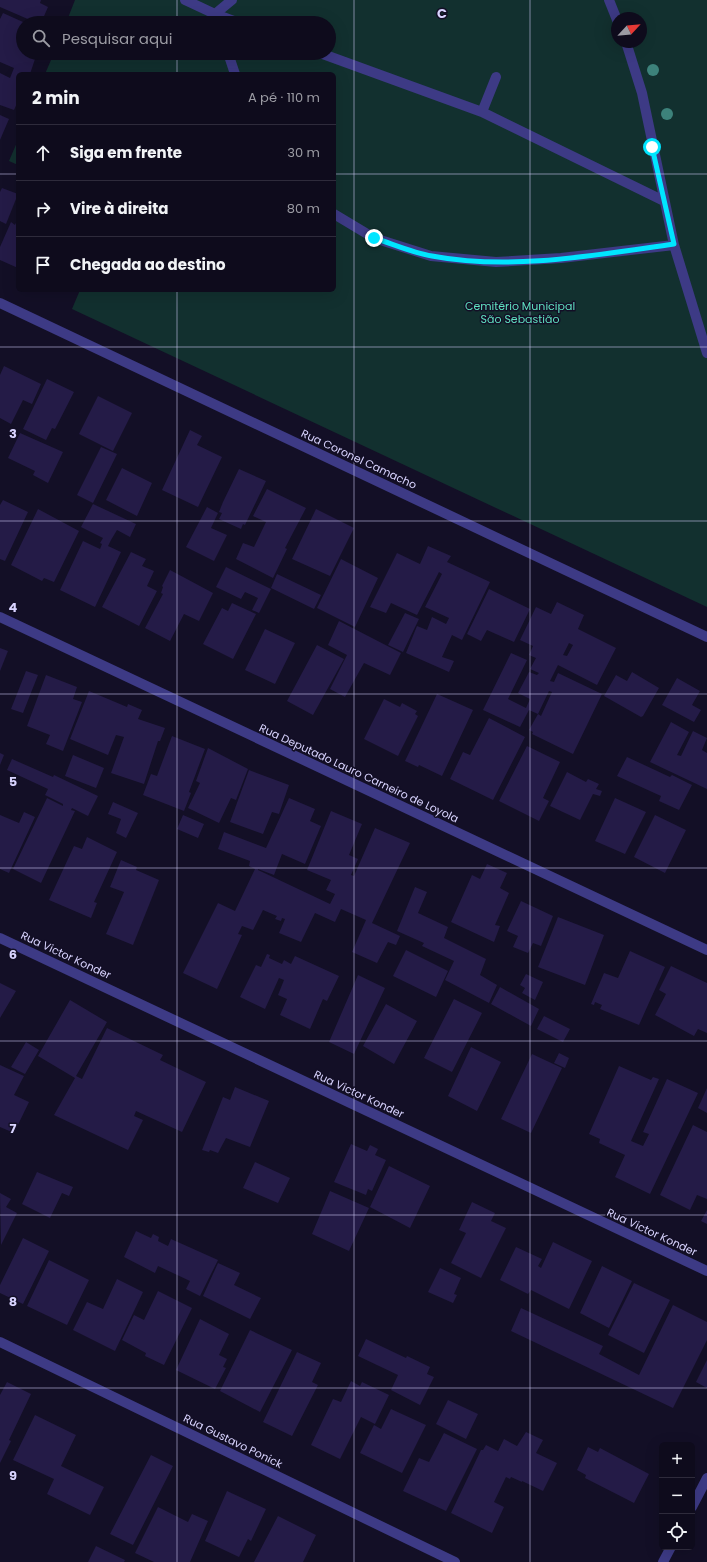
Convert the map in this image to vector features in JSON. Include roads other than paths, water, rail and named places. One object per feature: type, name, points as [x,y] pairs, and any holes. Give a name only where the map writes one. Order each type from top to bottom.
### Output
[{"type":"street","points":[[185,0],[211,16]]},
{"type":"street","points":[[219,16],[232,0]]},
{"type":"street","points":[[609,0],[614,12]]},
{"type":"street","points":[[628,48],[642,92],[674,244],[707,353]]},
{"type":"street","points":[[336,59],[482,112],[664,201]]},
{"type":"street","points":[[230,60],[234,72]]},
{"type":"street","points":[[482,112],[496,76]]},
{"type":"street","points":[[336,215],[374,238],[431,256],[467,260],[496,262],[561,258],[674,244]]},
{"type":"street","name":"Rua Coronel Camacho","points":[[0,303],[707,637]]},
{"type":"street","name":"Rua Deputado Lauro Carneiro de Loyola","points":[[0,616],[707,950]]},
{"type":"street","name":"Rua Victor Konder","points":[[0,938],[707,1272]]},
{"type":"street","name":"Rua Gustavo Ponick","points":[[0,1342],[455,1562]]},
{"type":"street","points":[[695,1501],[707,1478]]},
{"type":"street","points":[[663,1562],[669,1550]]},
{"type":"park label","name":"Cemitério Municipal São Sebastião","points":[[520,312]]}]
